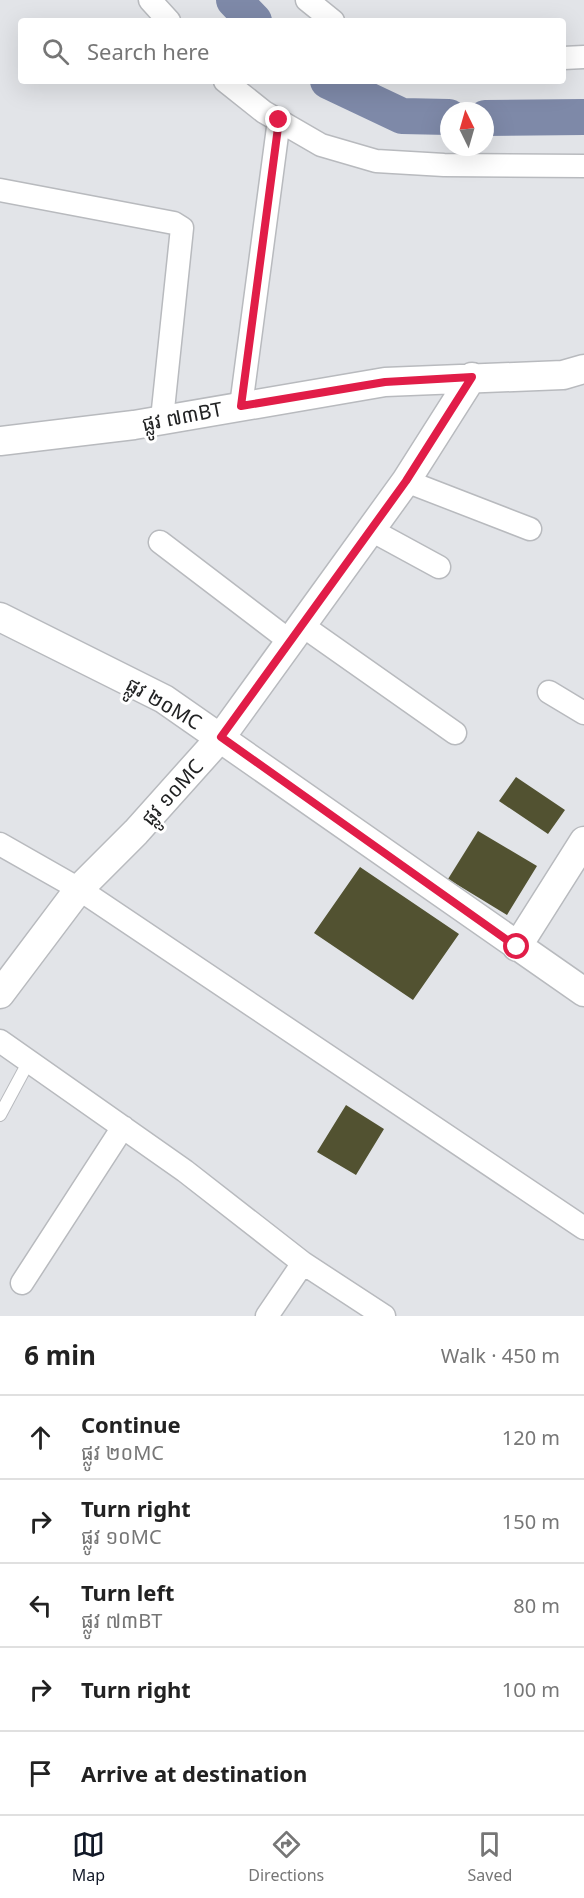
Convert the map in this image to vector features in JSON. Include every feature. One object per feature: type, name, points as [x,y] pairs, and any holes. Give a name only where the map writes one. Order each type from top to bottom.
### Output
[{"type":"street","points":[[150,0],[166,18]]},
{"type":"street","points":[[307,0],[329,18]]},
{"type":"street","points":[[566,58],[584,57]]},
{"type":"street","points":[[229,84],[279,120],[321,145],[376,161],[444,165],[584,166]]},
{"type":"street","points":[[241,406],[279,120]]},
{"type":"street","points":[[0,190],[174,223],[182,228],[162,419]]},
{"type":"street","points":[[472,377],[563,375],[584,369]]},
{"type":"street","name":"ផ្លូវ ៧៣BT","points":[[0,441],[134,425],[385,382],[472,377]]},
{"type":"street","name":"ផ្លូវ ១០MC","points":[[0,994],[79,889],[136,832],[221,737],[406,481],[472,377]]},
{"type":"street","points":[[406,481],[530,530]]},
{"type":"street","points":[[371,530],[439,567]]},
{"type":"street","points":[[160,542],[297,634],[455,734]]},
{"type":"street","name":"ផ្លូវ ២០MC","points":[[0,617],[164,699],[584,992]]},
{"type":"street","points":[[549,692],[584,713]]},
{"type":"street","points":[[517,947],[584,841]]},
{"type":"street","points":[[0,843],[79,889],[584,1227]]},
{"type":"street","points":[[0,1041],[185,1171],[303,1263],[384,1316]]},
{"type":"street","points":[[22,1282],[123,1127]]},
{"type":"street","points":[[267,1316],[303,1263]]},
{"type":"lane","points":[[0,1115],[29,1061]]},
{"type":"building","points":[[516,777],[565,810],[548,834],[499,801]]},
{"type":"building","points":[[478,831],[537,866],[507,915],[448,879]]},
{"type":"building","points":[[360,867],[459,934],[413,1000],[314,933]]},
{"type":"building","points":[[346,1105],[384,1129],[356,1175],[317,1152]]},
{"type":"waterway","points":[[234,0],[251,18]]},
{"type":"waterway","points":[[334,84],[402,116],[440,117]]},
{"type":"waterway","points":[[494,118],[584,117]]},
{"type":"route","points":[[279,120],[241,406],[385,382],[472,377],[406,481],[221,737],[517,947]]}]
